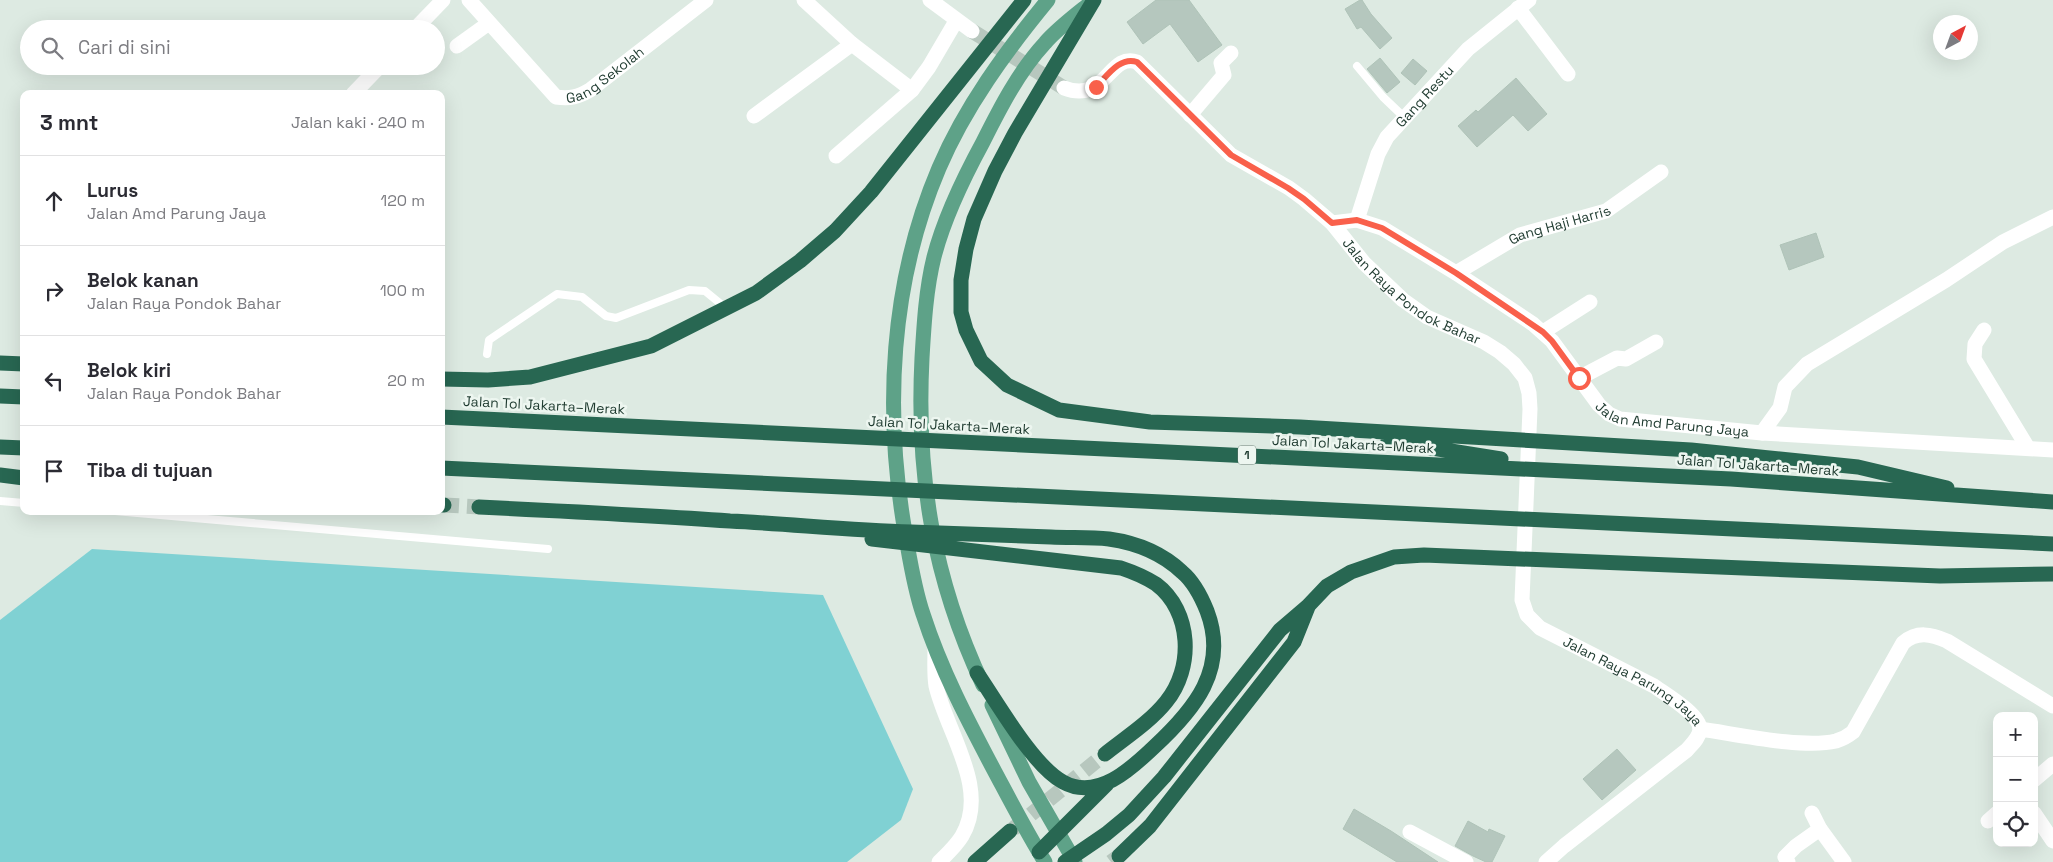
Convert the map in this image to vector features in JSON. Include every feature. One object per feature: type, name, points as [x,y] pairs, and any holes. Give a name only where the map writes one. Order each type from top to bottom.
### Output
[{"type":"highway","points":[[445,379],[488,380],[530,377],[651,346],[727,309],[756,292],[793,266],[835,231],[901,157],[1024,0]]},
{"type":"highway","points":[[1094,0],[1015,133],[995,171],[974,219],[966,249],[961,280],[961,312],[966,330],[981,361],[1007,385],[1059,410],[1150,422],[1300,427],[1691,450],[1848,466],[1994,500]]},
{"type":"highway","points":[[0,363],[20,364]]},
{"type":"highway","points":[[0,396],[20,397]]},
{"type":"highway","name":"Jalan Tol Jakarta–Merak","points":[[445,417],[1731,479],[1994,500],[2053,502]]},
{"type":"highway","points":[[1300,427],[1578,471]]},
{"type":"highway","points":[[0,447],[20,448]]},
{"type":"highway","points":[[445,468],[2053,544]]},
{"type":"highway","points":[[0,475],[20,478]]},
{"type":"highway","points":[[480,507],[913,532],[1108,539],[1155,552],[1173,563],[1190,578],[1202,597],[1210,618],[1214,640],[1213,660],[1199,698],[1186,716],[1148,753],[1128,770],[1108,783],[1057,834],[1042,857]]},
{"type":"highway","points":[[732,521],[961,551],[1120,568],[1138,574],[1156,584],[1169,596],[1178,611],[1184,630],[1184,665],[1178,682],[1167,702],[1105,754]]},
{"type":"highway","points":[[1071,861],[1106,834],[1135,808],[1164,777],[1280,630],[1308,606],[1327,586],[1351,572],[1394,558],[1424,555],[1940,576],[2053,574]]},
{"type":"highway","points":[[1119,856],[1150,826],[1294,642],[1308,606]]},
{"type":"highway","points":[[977,673],[1029,749],[1054,776],[1072,786],[1082,788],[1108,783]]},
{"type":"highway","points":[[975,862],[1010,831]]},
{"type":"main road","points":[[1042,857],[963,712],[922,614],[913,579],[898,484],[894,389],[898,319],[908,262],[938,168],[972,105],[999,64],[1048,0]]},
{"type":"main road","points":[[1071,861],[1029,782],[977,673],[943,584],[929,517],[922,455],[920,387],[924,321],[934,256],[959,188],[989,129],[1034,56],[1066,23],[1094,0]]},
{"type":"street","name":"Gang Sekolah","points":[[470,0],[556,96],[568,98],[579,97],[590,90],[706,0]]},
{"type":"street","points":[[804,0],[852,44],[912,90]]},
{"type":"street","points":[[930,0],[972,32]]},
{"type":"street","points":[[423,20],[438,2]]},
{"type":"street","points":[[1524,4],[1568,74]]},
{"type":"street","name":"Gang Restu","points":[[1357,220],[1382,146],[1468,49],[1524,4]]},
{"type":"street","points":[[836,156],[912,90],[929,67],[956,21]]},
{"type":"street","points":[[457,46],[489,23]]},
{"type":"street","points":[[754,116],[852,44]]},
{"type":"street","points":[[1190,115],[1224,75],[1221,63],[1230,53]]},
{"type":"street","name":"Jalan Raya Pondok Bahar","points":[[1064,88],[1073,91],[1088,91],[1096,87],[1121,63],[1132,60],[1142,65],[1231,155],[1296,193],[1332,223],[1364,263],[1402,300],[1427,317],[1484,342],[1514,364],[1525,378],[1530,393],[1523,572]]},
{"type":"street","points":[[357,90],[371,75]]},
{"type":"street","name":"Gang Haji Harris","points":[[1456,273],[1520,235],[1606,211],[1661,172]]},
{"type":"street","points":[[1762,432],[1780,408],[1785,387],[1807,364],[1946,280],[2003,242],[2053,217]]},
{"type":"street","name":"Jalan Amd Parung Jaya","points":[[1332,223],[1357,220],[1382,228],[1456,273],[1543,332],[1552,341],[1600,405],[1609,414],[1620,419],[1762,432],[2053,450]]},
{"type":"street","points":[[1543,332],[1590,302]]},
{"type":"street","points":[[1984,330],[1975,344],[1974,359],[2028,448]]},
{"type":"street","points":[[1579,378],[1616,358],[1626,359],[1656,342]]},
{"type":"street","name":"Jalan Raya Parung Jaya","points":[[1523,572],[1522,600],[1532,622],[1540,628],[1661,691],[1692,715],[1699,724],[1700,729],[1697,737],[1687,750],[1546,862]]},
{"type":"street","points":[[1700,729],[1784,741],[1831,742],[1839,740],[1853,732],[1903,644],[1909,638],[1917,635],[1935,636],[1947,641],[2053,706]]},
{"type":"street","points":[[935,648],[936,684],[945,716],[968,774],[972,792],[972,809],[962,836],[939,862]]},
{"type":"street","points":[[2038,777],[2053,764]]},
{"type":"street","points":[[1812,813],[1820,829],[1844,862]]},
{"type":"street","points":[[2038,819],[2053,841]]},
{"type":"street","points":[[1788,862],[1785,857],[1796,846],[1820,829]]},
{"type":"street","points":[[1410,832],[1466,862]]},
{"type":"lane","points":[[1357,66],[1383,98],[1405,118]]},
{"type":"lane","points":[[487,354],[489,340],[557,294],[582,297],[606,316],[616,318],[689,290],[705,291],[727,309]]},
{"type":"lane","points":[[0,501],[20,503]]},
{"type":"lane","points":[[159,515],[548,550]]},
{"type":"water","points":[[92,549],[823,595],[913,789],[901,820],[847,862],[0,862],[0,620]]},
{"type":"building","points":[[1156,0],[1189,0],[1222,45],[1198,62],[1170,24],[1143,44],[1127,22]]},
{"type":"building","points":[[1362,0],[1371,14],[1392,38],[1380,49],[1361,27],[1357,29],[1345,9]]},
{"type":"building","points":[[1380,58],[1400,82],[1387,93],[1367,69]]},
{"type":"building","points":[[1413,59],[1427,71],[1415,85],[1401,73]]},
{"type":"building","points":[[1516,78],[1547,114],[1528,131],[1513,115],[1477,147],[1458,126],[1476,110],[1478,112]]},
{"type":"building","points":[[1816,233],[1824,257],[1789,270],[1780,245]]},
{"type":"building","points":[[1617,749],[1636,770],[1602,800],[1583,779]]},
{"type":"building","points":[[1354,809],[1438,862],[1397,862],[1343,829]]},
{"type":"building","points":[[1468,821],[1488,832],[1489,829],[1505,836],[1492,862],[1486,862],[1455,846]]},
{"type":"tunnel","points":[[972,31],[1064,88]]},
{"type":"tunnel","points":[[445,505],[479,507]]},
{"type":"tunnel","points":[[1013,829],[1105,754]]},
{"type":"tunnel","points":[[1111,862],[1119,856]]},
{"type":"route","points":[[1096,87],[1126,60],[1132,60],[1142,65],[1219,145],[1243,164],[1288,188],[1332,223],[1344,220],[1357,220],[1370,223],[1382,228],[1456,273],[1543,332],[1552,341],[1579,378]]}]
